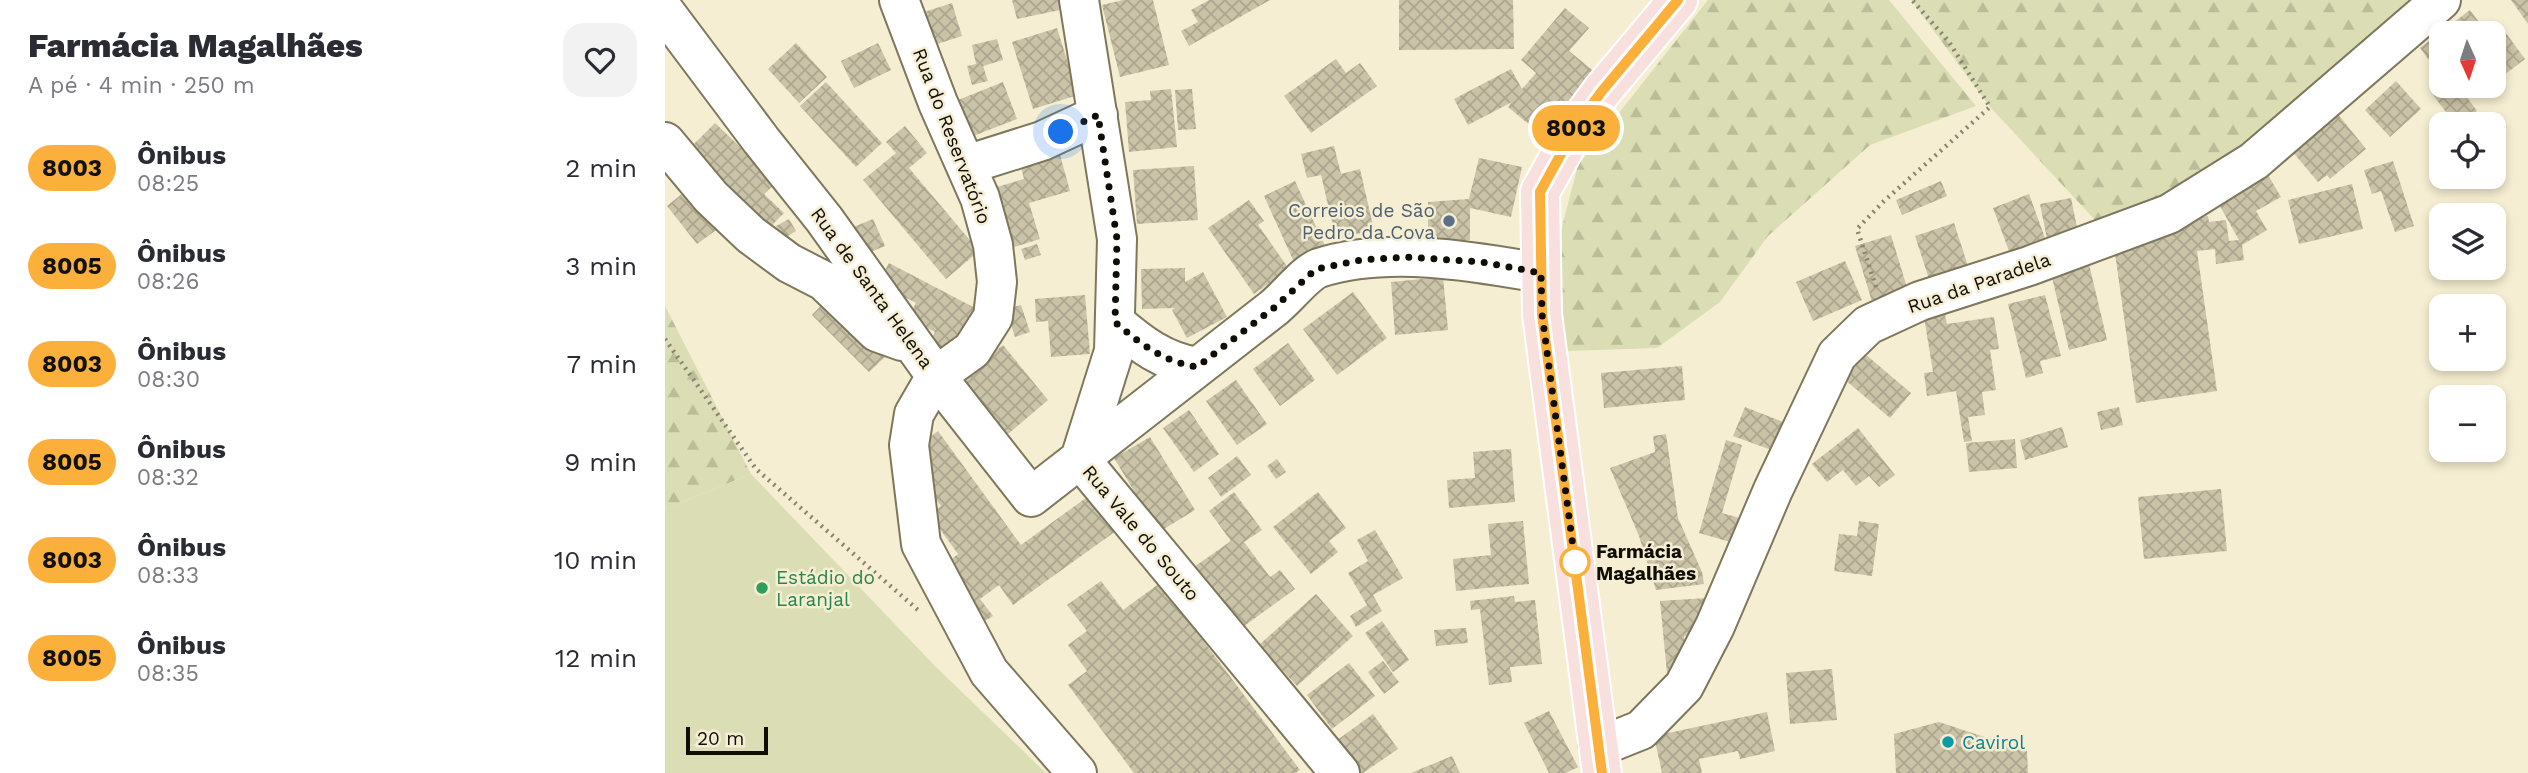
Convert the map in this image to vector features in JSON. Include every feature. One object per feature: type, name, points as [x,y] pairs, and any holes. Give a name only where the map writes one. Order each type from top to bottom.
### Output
[{"type":"main road","points":[[1600,758],[1542,314],[1540,192],[1577,125],[1673,1]]},
{"type":"street","name":"Rua do Reservatório","points":[[899,0],[938,103],[980,198],[993,245],[997,282],[993,317],[972,351],[936,376]]},
{"type":"street","name":"Rua Vale do Souto","points":[[1079,0],[1117,239],[1114,351],[1080,459],[1340,773]]},
{"type":"street","name":"Rua da Paradela","points":[[1600,758],[1611,742],[1641,730],[1684,686],[1715,625],[1773,490],[1836,355],[1868,325],[1920,301],[2029,266],[2169,214],[2254,161],[2441,0]]},
{"type":"street","name":"Rua de Santa Helena","points":[[665,12],[824,219],[936,376],[914,414],[909,445],[921,544],[989,672],[1077,773]]},
{"type":"street","points":[[966,165],[1042,141],[1098,115]]},
{"type":"street","points":[[665,142],[711,197],[751,235],[789,263],[824,281],[877,332],[913,346]]},
{"type":"street","points":[[936,376],[1031,497],[1275,307],[1316,269],[1361,260],[1406,257],[1482,262],[1541,273]]},
{"type":"street","points":[[1115,322],[1146,348],[1178,364],[1197,367]]},
{"type":"path","points":[[1887,316],[1864,257],[1857,229],[1884,201],[1990,107],[1949,42],[1912,0]]},
{"type":"path","points":[[665,339],[756,469],[918,611]]},
{"type":"green space","points":[[1708,0],[1889,0],[1976,106],[1870,145],[1768,236],[1720,302],[1657,348],[1567,351],[1555,254],[1578,165]]},
{"type":"green space","points":[[1911,0],[2411,0],[2254,161],[2110,236],[1990,107]]},
{"type":"green space","points":[[665,306],[751,474],[665,509]]},
{"type":"green space","name":"Estádio do Laranjal","points":[[751,474],[935,666],[1046,773],[665,773],[665,509]]},
{"type":"building","points":[[1012,0],[1062,0],[1065,9],[1017,19]]},
{"type":"building","points":[[1123,0],[1153,0],[1169,65],[1120,77],[1102,5]]},
{"type":"building","points":[[1209,0],[1270,0],[1189,46],[1181,31],[1198,22],[1191,10]]},
{"type":"building","points":[[1399,0],[1513,0],[1514,49],[1399,50]]},
{"type":"building","points":[[2511,0],[2528,0],[2528,24]]},
{"type":"building","points":[[952,3],[962,36],[931,46],[921,13]]},
{"type":"building","points":[[1565,8],[1589,28],[1569,51],[1596,73],[1543,136],[1508,107],[1512,102],[1468,125],[1454,99],[1511,69],[1522,89],[1536,73],[1521,60]]},
{"type":"building","points":[[2470,10],[2478,21],[2456,21]]},
{"type":"building","points":[[1057,28],[1078,95],[1033,109],[1012,42]]},
{"type":"building","points":[[2506,33],[2525,59],[2506,74]]},
{"type":"building","points":[[997,39],[1003,60],[983,66],[988,81],[972,85],[967,66],[976,64],[972,45]]},
{"type":"building","points":[[2429,41],[2429,60],[2420,48]]},
{"type":"building","points":[[796,43],[827,77],[799,103],[768,69]]},
{"type":"building","points":[[878,43],[891,70],[854,88],[841,61]]},
{"type":"building","points":[[1336,59],[1346,73],[1360,63],[1377,86],[1311,133],[1284,96]]},
{"type":"building","points":[[2396,81],[2421,109],[2390,137],[2365,110]]},
{"type":"building","points":[[826,82],[882,143],[856,167],[800,106]]},
{"type":"building","points":[[1003,82],[1017,119],[963,140],[948,104]]},
{"type":"building","points":[[1171,89],[1177,147],[1129,152],[1125,102],[1151,100],[1150,91]]},
{"type":"building","points":[[1192,89],[1196,129],[1178,130],[1175,90]]},
{"type":"building","points":[[2435,98],[2467,98],[2477,111],[2476,112],[2446,112]]},
{"type":"building","points":[[2337,113],[2366,149],[2330,179],[2327,175],[2318,182],[2291,150]]},
{"type":"building","points":[[715,123],[777,182],[764,194],[784,213],[759,238],[690,148]]},
{"type":"building","points":[[905,126],[927,153],[909,168],[979,251],[946,279],[863,180],[896,153],[886,142]]},
{"type":"building","points":[[1334,146],[1341,174],[1360,169],[1374,230],[1336,239],[1321,175],[1307,178],[1301,154]]},
{"type":"building","points":[[1060,155],[1070,191],[1029,203],[1040,239],[1014,247],[997,187],[1024,179],[1021,167]]},
{"type":"building","points":[[1479,158],[1522,167],[1511,217],[1470,208],[1470,240],[1428,242],[1428,202],[1469,199]]},
{"type":"building","points":[[2393,161],[2414,226],[2395,232],[2381,191],[2372,194],[2364,170]]},
{"type":"building","points":[[1194,166],[1198,220],[1137,224],[1133,170]]},
{"type":"building","points":[[2265,170],[2281,197],[2256,211],[2267,230],[2242,245],[2244,260],[2216,264],[2215,249],[2197,251],[2217,391],[2136,403],[2114,246],[2153,240],[2151,224],[2208,216],[2209,222],[2226,220],[2229,241],[2239,240],[2216,199]]},
{"type":"building","points":[[1295,181],[1326,248],[1294,262],[1264,196]]},
{"type":"building","points":[[1941,181],[1947,196],[1902,215],[1896,200]]},
{"type":"building","points":[[2352,184],[2363,229],[2299,244],[2288,200]]},
{"type":"building","points":[[688,189],[719,228],[697,244],[667,206]]},
{"type":"building","points":[[2029,194],[2048,246],[2012,259],[1993,208]]},
{"type":"building","points":[[2071,198],[2079,237],[2048,244],[2040,204]]},
{"type":"building","points":[[1249,200],[1264,221],[1258,225],[1289,269],[1254,294],[1208,228]]},
{"type":"building","points":[[789,219],[796,231],[783,239],[776,226]]},
{"type":"building","points":[[873,219],[885,246],[863,255],[851,228]]},
{"type":"building","points":[[1954,223],[1968,266],[1929,279],[1915,236]]},
{"type":"building","points":[[1891,235],[1909,294],[1873,305],[1855,246]]},
{"type":"building","points":[[1037,244],[1041,255],[1025,260],[1021,249]]},
{"type":"building","points":[[1845,261],[1862,300],[1813,321],[1796,282]]},
{"type":"building","points":[[889,263],[977,309],[953,354],[930,342],[935,332],[908,318],[916,303],[878,283]]},
{"type":"building","points":[[2089,264],[2107,340],[2069,350],[2051,273]]},
{"type":"building","points":[[1185,268],[1185,282],[1203,272],[1227,317],[1187,338],[1172,310],[1175,308],[1142,309],[1141,269]]},
{"type":"building","points":[[1443,277],[1448,330],[1395,335],[1391,282]]},
{"type":"building","points":[[1353,292],[1387,338],[1337,375],[1303,329]]},
{"type":"building","points":[[1085,295],[1090,354],[1051,357],[1048,321],[1036,322],[1035,299]]},
{"type":"building","points":[[2045,295],[2061,356],[2040,361],[2043,373],[2026,378],[2008,304]]},
{"type":"building","points":[[828,298],[886,356],[869,372],[812,315]]},
{"type":"building","points":[[1021,305],[1030,332],[1015,337],[1006,309]]},
{"type":"building","points":[[1945,314],[1947,324],[1994,317],[1999,349],[1990,350],[1996,390],[1982,392],[1985,415],[1968,417],[1972,441],[1964,442],[1956,391],[1927,396],[1924,373],[1933,372],[1924,317]]},
{"type":"building","points":[[1288,343],[1315,380],[1280,406],[1253,369]]},
{"type":"building","points":[[1003,345],[1048,400],[1008,434],[962,378]]},
{"type":"building","points":[[1858,348],[1911,393],[1890,418],[1837,373]]},
{"type":"building","points":[[1682,366],[1685,400],[1604,408],[1601,373]]},
{"type":"building","points":[[1236,380],[1267,424],[1237,445],[1206,401]]},
{"type":"building","points":[[1745,407],[1788,424],[1777,452],[1733,436]]},
{"type":"building","points":[[2119,407],[2123,425],[2101,430],[2097,412]]},
{"type":"building","points":[[1189,410],[1219,454],[1194,472],[1163,428]]},
{"type":"building","points":[[2062,427],[2068,447],[2025,460],[2020,440]]},
{"type":"building","points":[[1858,428],[1895,475],[1879,487],[1869,476],[1856,486],[1843,470],[1827,482],[1812,464]]},
{"type":"building","points":[[938,431],[1021,545],[1090,495],[1116,531],[1013,605],[999,585],[980,599],[993,616],[985,621],[944,565],[958,554],[929,514],[941,506],[924,484],[934,477],[914,449]]},
{"type":"building","points":[[1666,434],[1678,518],[1702,572],[1704,584],[1656,590],[1639,536],[1610,468],[1655,452],[1653,436]]},
{"type":"building","points":[[1150,437],[1195,510],[1159,532],[1114,458]]},
{"type":"building","points":[[2015,439],[2017,468],[1969,472],[1966,443]]},
{"type":"building","points":[[1726,440],[1742,445],[1722,513],[1751,521],[1744,546],[1699,533]]},
{"type":"building","points":[[1511,449],[1515,502],[1449,508],[1447,480],[1475,478],[1473,452]]},
{"type":"building","points":[[1237,456],[1251,475],[1221,497],[1208,478]]},
{"type":"building","points":[[1277,459],[1286,472],[1276,479],[1267,466]]},
{"type":"building","points":[[2221,489],[2227,551],[2144,559],[2138,497]]},
{"type":"building","points":[[1234,492],[1262,530],[1244,542],[1270,577],[1280,570],[1295,589],[1240,629],[1194,567],[1231,541],[1209,511]]},
{"type":"building","points":[[1318,492],[1346,528],[1329,541],[1338,552],[1311,574],[1273,527]]},
{"type":"building","points":[[1523,521],[1529,584],[1456,591],[1453,559],[1491,555],[1488,524]]},
{"type":"building","points":[[1859,521],[1879,524],[1872,576],[1834,571],[1839,534],[1857,536]]},
{"type":"building","points":[[1375,530],[1403,578],[1373,595],[1382,611],[1356,627],[1350,616],[1367,605],[1348,573],[1368,561],[1357,540]]},
{"type":"building","points":[[1101,581],[1123,610],[1160,583],[1300,770],[1295,773],[1134,773],[1068,685],[1087,671],[1068,645],[1087,631],[1067,605]]},
{"type":"building","points":[[1316,594],[1353,636],[1297,686],[1259,645]]},
{"type":"building","points":[[1514,596],[1515,602],[1535,600],[1542,664],[1510,667],[1512,682],[1489,685],[1480,609],[1471,610],[1470,601]]},
{"type":"building","points":[[1707,598],[1711,634],[1684,636],[1687,671],[1667,673],[1660,601]]},
{"type":"building","points":[[1382,621],[1409,660],[1393,672],[1365,633]]},
{"type":"building","points":[[1466,628],[1468,643],[1436,646],[1434,630]]},
{"type":"building","points":[[1383,661],[1399,682],[1384,694],[1368,672]]},
{"type":"building","points":[[1349,663],[1375,696],[1332,729],[1307,695]]},
{"type":"building","points":[[1832,669],[1837,720],[1790,724],[1786,673]]},
{"type":"building","points":[[1549,711],[1578,767],[1566,773],[1549,773],[1524,723]]},
{"type":"building","points":[[1767,712],[1775,751],[1740,759],[1738,751],[1699,759],[1702,773],[1662,773],[1654,736]]},
{"type":"building","points":[[1373,714],[1398,749],[1363,773],[1348,773],[1329,746]]},
{"type":"building","name":"Cavirol","points":[[1939,722],[2027,751],[2028,773],[1896,773],[1894,734]]},
{"type":"building","points":[[1452,756],[1460,773],[1411,773]]},
{"type":"bus line","name":"8003","points":[[1602,773],[1542,314],[1540,192],[1577,125],[1678,0]]},
{"type":"place","name":"Correios de São Pedro da Cova","points":[[1449,221]]},
{"type":"place","name":"Farmácia Magalhães","points":[[1575,562]]},
{"type":"place","name":"Estádio do Laranjal","points":[[762,588]]},
{"type":"place","name":"Cavirol","points":[[1948,742]]},
{"type":"route","points":[[1061,132],[1098,115],[1117,239],[1115,322],[1146,348],[1178,364],[1197,367],[1275,307],[1316,269],[1361,260],[1406,257],[1482,262],[1541,273],[1542,314],[1575,562]]}]
